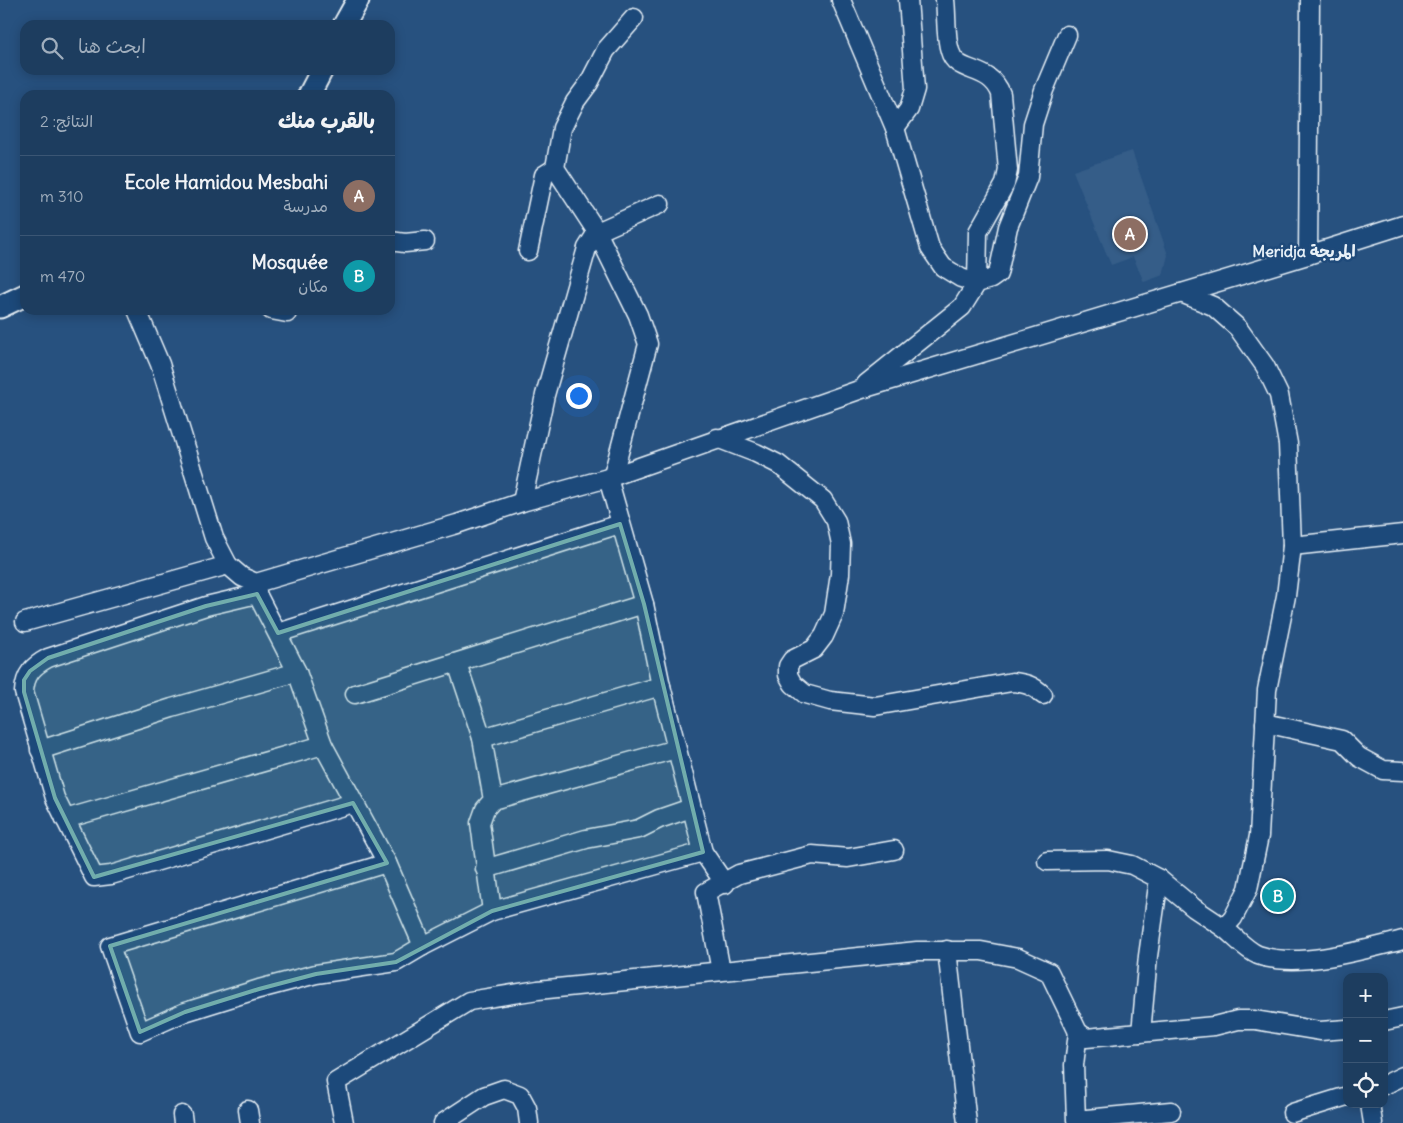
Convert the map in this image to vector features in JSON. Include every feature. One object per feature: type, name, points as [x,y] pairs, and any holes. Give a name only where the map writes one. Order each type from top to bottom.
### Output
[{"type":"main road","points":[[347,20],[358,0]]},
{"type":"main road","points":[[312,90],[319,75]]},
{"type":"main road","points":[[0,307],[20,298]]},
{"type":"street","points":[[841,0],[895,128],[930,248],[943,267],[960,278],[977,283],[991,279],[998,274],[1008,227],[1028,177],[1033,124],[1044,90],[1067,35]]},
{"type":"street","points":[[895,128],[909,109],[914,89],[908,0]]},
{"type":"street","points":[[858,390],[962,308],[977,283],[978,232],[1005,184],[1008,170],[1001,94],[998,85],[989,76],[965,67],[954,59],[950,51],[945,0]]},
{"type":"street","points":[[1308,256],[1310,0]]},
{"type":"street","points":[[634,18],[606,50],[589,83],[575,102],[562,128],[555,168],[597,232],[638,315],[648,344],[611,477],[620,524],[644,604],[661,686],[702,852],[725,884]]},
{"type":"street","points":[[528,251],[544,175],[555,168]]},
{"type":"street","points":[[522,502],[545,395],[587,248],[597,232],[660,204]]},
{"type":"street","points":[[353,803],[111,875],[94,877],[55,798],[24,692],[24,680],[37,664],[48,658],[522,502],[611,477],[717,438],[858,390],[1181,292],[1308,256],[1403,225]]},
{"type":"street","points":[[395,242],[406,243],[425,241]]},
{"type":"street","points":[[1181,292],[1213,306],[1238,328],[1265,366],[1279,395],[1288,444],[1292,546],[1286,596],[1267,690],[1259,836],[1248,889],[1233,918],[1224,928]]},
{"type":"street","points":[[139,315],[160,364],[214,538],[228,565],[256,589],[297,672],[323,745],[387,863],[423,946]]},
{"type":"street","points":[[717,438],[778,464],[823,500],[836,521],[841,544],[834,614],[824,636],[814,649],[792,660],[788,666],[788,675],[794,684],[805,694],[830,701],[875,706],[1012,682],[1026,683],[1036,688],[1043,695]]},
{"type":"street","points":[[278,633],[620,524]]},
{"type":"street","points":[[1292,546],[1403,534]]},
{"type":"street","points":[[25,622],[228,565]]},
{"type":"street","points":[[355,694],[644,604]]},
{"type":"street","points":[[457,663],[482,738],[494,800]]},
{"type":"street","points":[[40,750],[172,708],[297,672]]},
{"type":"street","points":[[482,738],[661,686]]},
{"type":"street","points":[[1265,723],[1342,740],[1359,757],[1383,770],[1403,771]]},
{"type":"street","points":[[65,819],[323,745]]},
{"type":"street","points":[[492,911],[480,823],[485,809],[494,800],[676,749]]},
{"type":"street","points":[[485,869],[586,838],[639,829],[658,819],[691,808]]},
{"type":"street","points":[[721,972],[706,892],[725,884],[739,874],[812,856],[848,858],[894,850]]},
{"type":"street","points":[[387,863],[110,946],[140,1032],[185,1012],[259,989],[316,974],[396,962],[492,911],[702,852]]},
{"type":"street","points":[[1046,861],[1108,860],[1132,865],[1159,879],[1194,908],[1224,928],[1256,954],[1283,959],[1312,958],[1403,940]]},
{"type":"street","points":[[1141,1034],[1159,879]]},
{"type":"street","points":[[947,950],[967,1123]]},
{"type":"street","points":[[344,1123],[336,1082],[469,1001],[538,990],[917,951],[981,951],[1018,958],[1049,972],[1078,1032],[1086,1038],[1214,1026],[1238,1020],[1255,1020],[1320,1031],[1343,1029]]},
{"type":"street","points":[[1388,1020],[1403,1017]]},
{"type":"street","points":[[1078,1032],[1074,1065],[1076,1120],[1171,1111]]},
{"type":"street","points":[[1388,1083],[1403,1076]]},
{"type":"street","points":[[443,1123],[484,1096],[504,1089],[520,1095],[527,1108],[529,1123]]},
{"type":"street","points":[[1292,1113],[1343,1097]]},
{"type":"street","points":[[1371,1108],[1373,1123]]},
{"type":"highlighted area","points":[[620,524],[644,604],[703,852],[492,911],[396,962],[316,974],[259,989],[185,1012],[140,1032],[110,946],[387,863],[353,803],[94,877],[55,798],[24,692],[24,680],[30,671],[48,658],[206,606],[257,594],[278,633]]},
{"type":"shaded area","points":[[1132,151],[1168,255],[1163,275],[1144,282],[1133,257],[1111,265],[1073,171]]},
{"type":"place","name":"Ecole Hamidou Mesbahi","points":[[1130,234]]},
{"type":"place","name":"Mosquée","points":[[1278,896]]},
{"type":"district","name":"Meridja المريجة","points":[[1304,251]]}]
